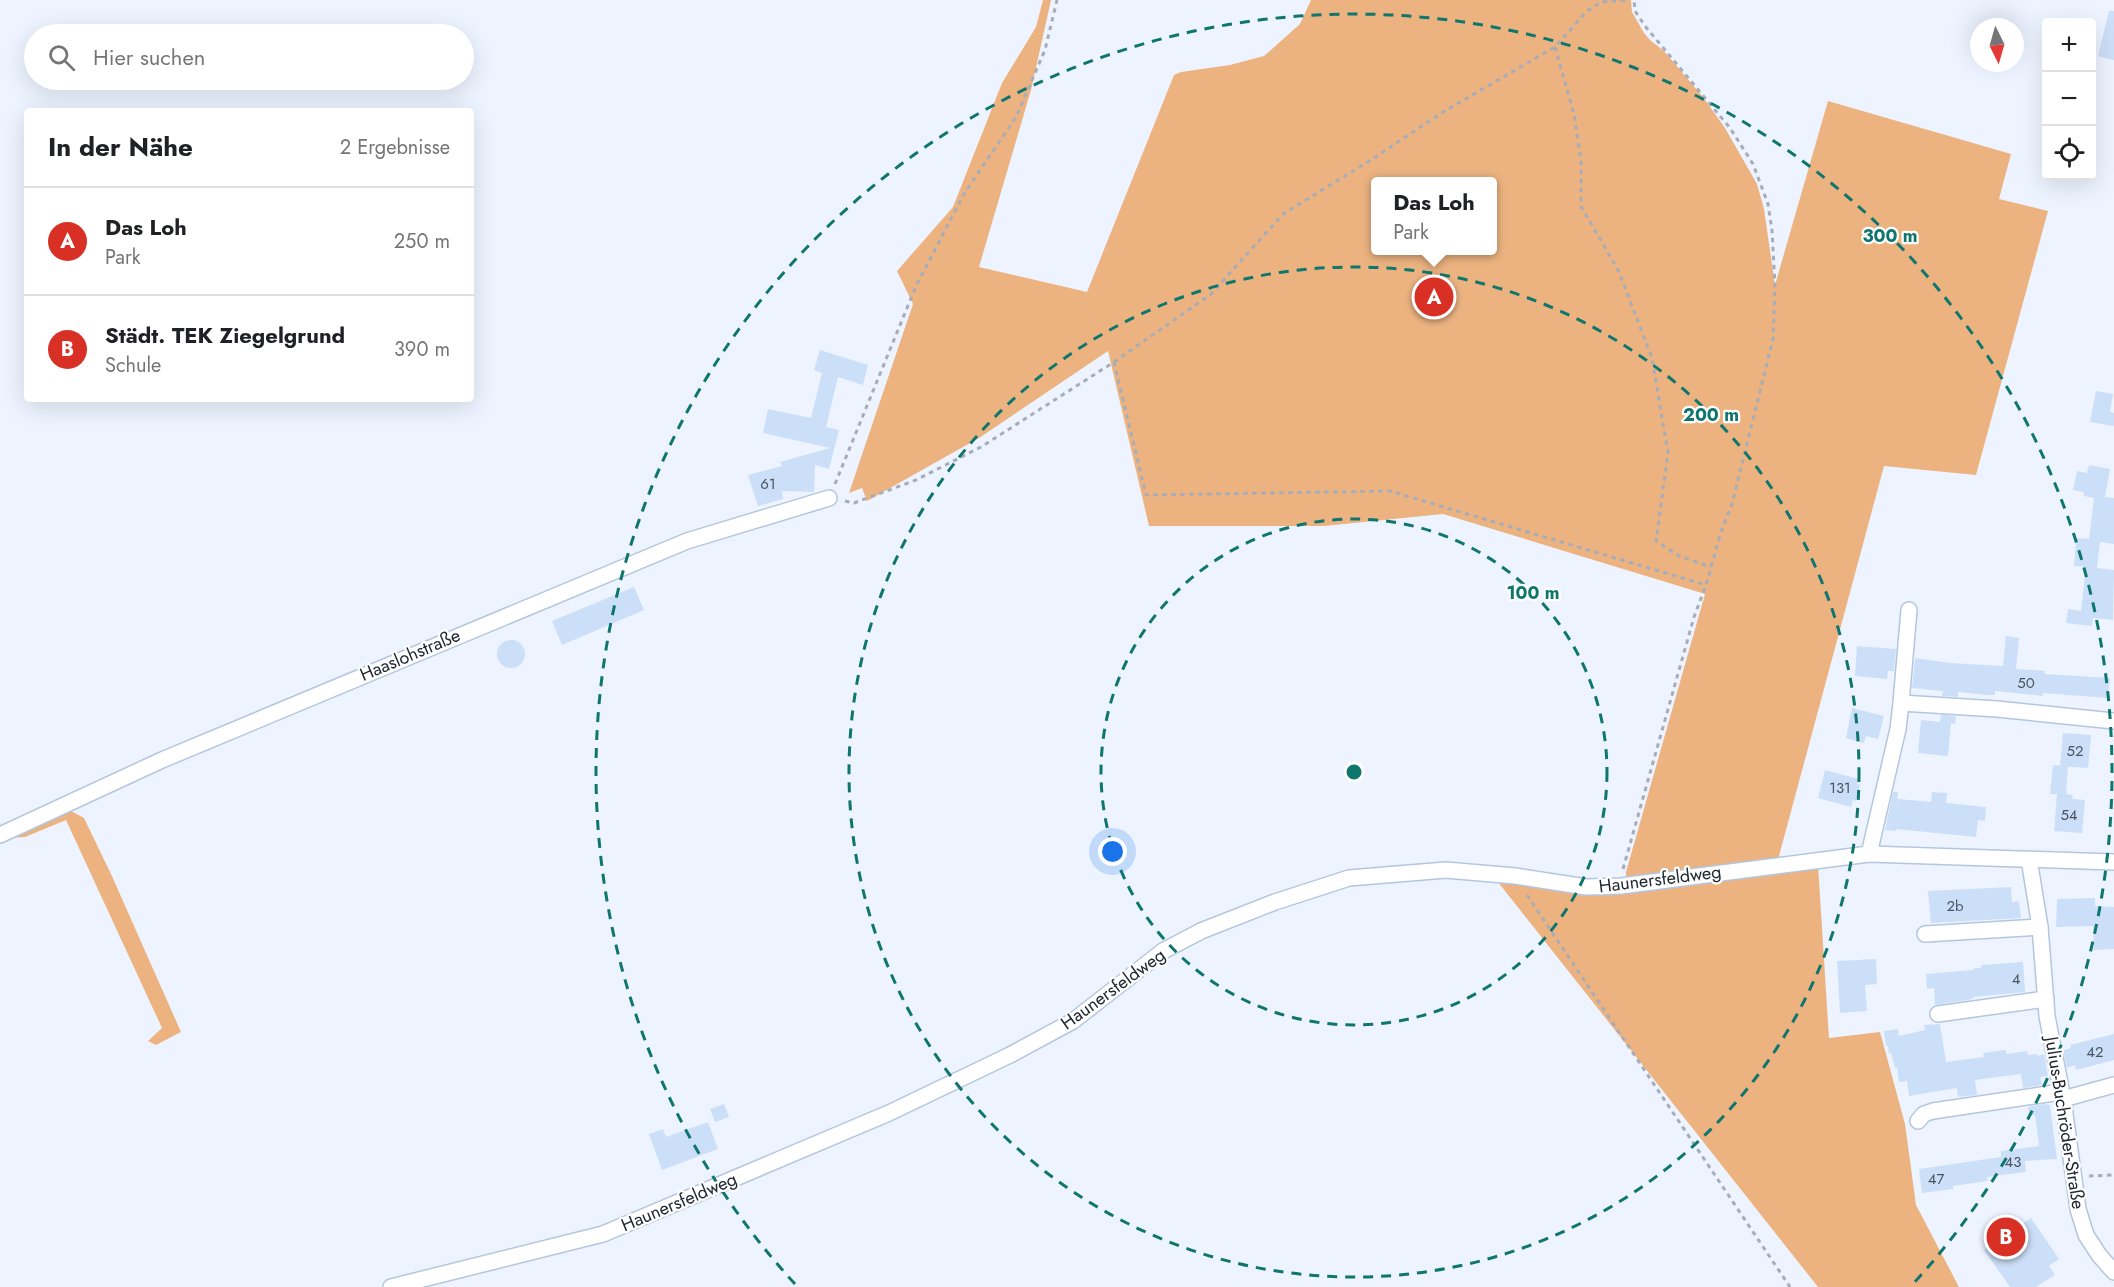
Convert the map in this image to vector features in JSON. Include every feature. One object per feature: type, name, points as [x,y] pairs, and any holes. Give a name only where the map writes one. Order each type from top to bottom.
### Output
[{"type":"street","name":"Haaslohstraße","points":[[0,835],[162,760],[687,541],[829,498]]},
{"type":"street","points":[[1869,854],[1898,729],[1909,610]]},
{"type":"street","points":[[1901,703],[1997,709],[2114,721]]},
{"type":"street","name":"Haunersfeldweg","points":[[391,1287],[603,1234],[890,1113],[1010,1055],[1073,1021],[1163,951],[1201,930],[1275,902],[1349,878],[1446,870],[1515,876],[1586,887],[1622,886],[1869,854],[2114,861]]},
{"type":"street","name":"Julius-Buchröder-Straße","points":[[2029,859],[2040,927],[2046,999],[2078,1209],[2086,1235],[2114,1272]]},
{"type":"street","points":[[1925,934],[2040,927]]},
{"type":"street","points":[[1938,1014],[2046,999]]},
{"type":"street","points":[[1918,1121],[1924,1114],[1933,1110],[2062,1096],[2114,1085]]},
{"type":"path","points":[[1057,0],[1045,50],[1016,117],[964,194],[916,286],[829,498],[854,503],[916,480],[981,447],[1114,362],[1210,295],[1283,214],[1443,112],[1555,47],[1587,11],[1601,2],[1627,0]]},
{"type":"path","points":[[1622,886],[1624,864],[1694,617],[1732,504],[1773,339],[1775,286],[1768,204],[1753,164],[1730,128],[1645,26],[1635,11],[1634,0]]},
{"type":"path","points":[[1555,47],[1574,114],[1581,161],[1581,207],[1619,272],[1652,358],[1668,453],[1656,541],[1679,556],[1711,567]]},
{"type":"path","points":[[1114,362],[1146,495],[1390,491],[1706,585]]},
{"type":"path","points":[[1515,876],[1790,1287]]},
{"type":"path","points":[[2073,1177],[2114,1175]]},
{"type":"shaded area","points":[[1043,0],[1051,0],[1031,90],[979,267],[1087,292],[1174,75],[1264,56],[1300,24],[1311,0],[1631,0],[1632,12],[1644,33],[1664,51],[1703,97],[1725,128],[1757,184],[1764,209],[1775,285],[1828,101],[2011,154],[1999,199],[2048,211],[1976,475],[1884,466],[1779,856],[1781,871],[1818,865],[1829,1038],[1880,1032],[1905,1124],[1916,1205],[1959,1287],[1818,1287],[1490,872],[1552,881],[1626,882],[1626,872],[1705,594],[1443,514],[1324,526],[1149,526],[1108,351],[979,438],[867,501],[862,488],[849,493],[913,304],[897,271],[953,207],[1002,83],[1036,27]]},
{"type":"shaded area","points":[[69,810],[84,818],[181,1032],[156,1045],[148,1041],[162,1028],[66,820],[25,837],[8,838]]},
{"type":"building","points":[[2109,11],[2114,11],[2114,60],[2098,56]]},
{"type":"building","points":[[820,350],[868,365],[863,385],[838,377],[826,427],[839,430],[829,469],[815,465],[814,492],[782,491],[783,499],[758,506],[748,475],[782,466],[780,462],[830,448],[763,433],[768,409],[811,418],[822,373],[814,370]]},
{"type":"building","points":[[2096,391],[2113,394],[2110,412],[2114,413],[2114,426],[2090,422]]},
{"type":"building","points":[[2089,465],[2110,469],[2105,497],[2114,498],[2114,544],[2100,542],[2097,568],[2114,570],[2113,620],[2093,618],[2092,626],[2066,623],[2068,609],[2081,611],[2086,567],[2074,566],[2076,544],[2077,538],[2089,539],[2094,498],[2084,496],[2084,492],[2073,490],[2077,471],[2087,473]]},
{"type":"building","points":[[634,587],[644,610],[562,645],[552,621]]},
{"type":"building","points":[[2006,636],[2019,638],[2016,669],[2045,671],[2045,674],[2110,678],[2108,698],[2043,693],[2043,696],[1995,691],[1995,695],[1958,692],[1958,697],[1942,696],[1943,691],[1912,688],[1915,658],[1950,663],[2003,666]]},
{"type":"building","points":[[511,640],[521,644],[525,654],[521,664],[511,668],[501,664],[497,654],[501,644]]},
{"type":"building","points":[[1857,646],[1896,649],[1894,671],[1888,671],[1887,679],[1855,676]]},
{"type":"building","points":[[1852,708],[1884,716],[1878,739],[1866,736],[1864,743],[1846,738]]},
{"type":"building","points":[[1941,715],[1956,716],[1955,724],[1951,723],[1948,756],[1918,753],[1921,720],[1940,722]]},
{"type":"building","points":[[2063,733],[2091,735],[2088,768],[2060,766]]},
{"type":"building","points":[[2053,765],[2068,766],[2066,794],[2073,795],[2072,799],[2085,800],[2082,833],[2054,831],[2057,794],[2050,794]]},
{"type":"building","points":[[1825,770],[1859,779],[1857,784],[1860,785],[1856,801],[1853,800],[1851,807],[1818,798]]},
{"type":"building","points":[[1893,792],[1898,792],[1897,815],[1898,799],[1931,802],[1932,792],[1947,793],[1946,803],[1986,807],[1985,821],[1978,820],[1976,837],[1896,829],[1896,831],[1885,830]]},
{"type":"building","points":[[2011,887],[2012,902],[2019,901],[2021,918],[1931,923],[1928,891]]},
{"type":"building","points":[[2095,898],[2095,906],[2114,907],[2114,949],[2094,950],[2093,926],[2056,927],[2057,899]]},
{"type":"building","points":[[1876,959],[1877,984],[1865,985],[1867,1011],[1840,1013],[1837,961]]},
{"type":"building","points":[[2023,962],[2025,992],[1973,997],[1973,999],[1935,1005],[1934,988],[1927,989],[1926,974],[1974,970],[1974,968],[1981,968],[1981,965]]},
{"type":"building","points":[[1940,1024],[1946,1062],[1984,1057],[1983,1053],[2006,1050],[2006,1054],[2027,1051],[2028,1055],[2044,1054],[2048,1076],[2040,1077],[2042,1085],[2023,1088],[2021,1074],[1975,1080],[1977,1095],[1958,1097],[1957,1088],[1909,1096],[1907,1081],[1899,1082],[1897,1067],[1895,1068],[1891,1053],[1886,1046],[1884,1031],[1898,1029],[1899,1036],[1925,1030],[1924,1025]]},
{"type":"building","points":[[2114,1034],[2114,1060],[2076,1070],[2075,1065],[2067,1068],[2063,1050],[2071,1048],[2070,1045]]},
{"type":"building","points":[[724,1104],[729,1117],[715,1122],[710,1109]]},
{"type":"building","points":[[2050,1105],[2057,1159],[2025,1161],[2026,1172],[1987,1177],[1988,1181],[1922,1193],[1919,1169],[2001,1157],[2001,1151],[2039,1146],[2035,1115],[2029,1116],[2028,1107]]},
{"type":"building","points":[[708,1122],[718,1149],[662,1170],[649,1134],[663,1129],[666,1137]]},
{"type":"building","points":[[2031,1218],[2059,1259],[2049,1266],[2055,1275],[2036,1287],[2010,1287],[1984,1250]]},
{"type":"place","name":"Das Loh","points":[[1434,297]]},
{"type":"place","name":"Städt. TEK Ziegelgrund","points":[[2006,1237]]}]
